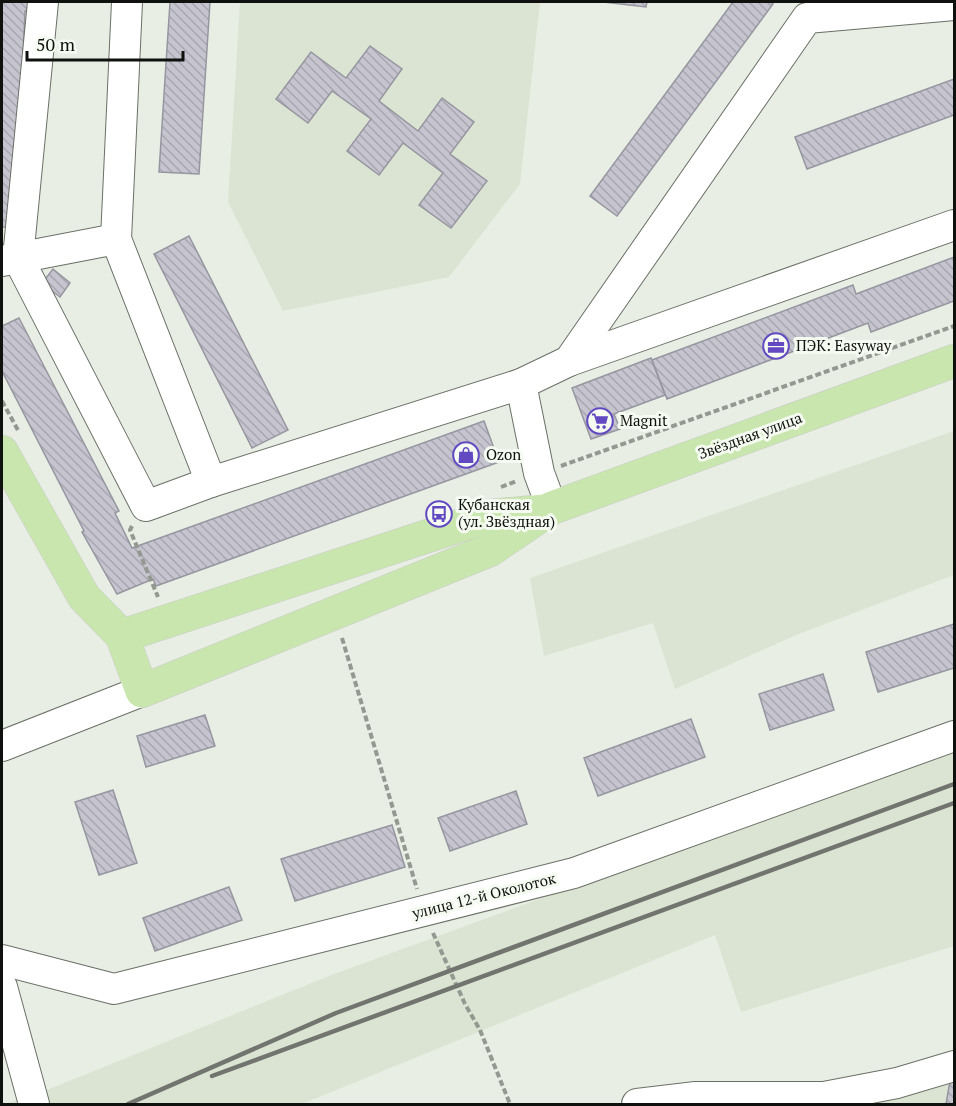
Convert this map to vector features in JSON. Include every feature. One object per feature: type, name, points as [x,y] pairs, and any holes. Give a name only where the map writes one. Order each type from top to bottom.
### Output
[{"type":"main road","name":"Звёздная улица","points":[[549,510],[954,361]]},
{"type":"main road","points":[[13,447],[84,597],[122,636],[142,690],[490,550],[549,510]]},
{"type":"main road","points":[[122,636],[489,516],[549,510]]},
{"type":"street","points":[[43,2],[10,260],[146,506],[211,482],[521,384],[569,361],[954,225]]},
{"type":"street","points":[[127,2],[116,239],[211,482]]},
{"type":"street","points":[[569,361],[807,18],[954,5]]},
{"type":"street","points":[[10,260],[116,239]]},
{"type":"street","points":[[521,384],[549,510]]},
{"type":"street","points":[[2,746],[142,690]]},
{"type":"street","name":"улица 12-й Околоток","points":[[2,960],[114,989],[574,873],[954,736]]},
{"type":"street","points":[[2,987],[34,1104]]},
{"type":"street","points":[[637,1104],[696,1097],[824,1097],[897,1083],[954,1066]]},
{"type":"street","points":[[847,1092],[894,1104]]},
{"type":"path","points":[[495,489],[954,326]]},
{"type":"path","points":[[2,401],[13,447]]},
{"type":"path","points":[[146,506],[130,530],[162,607]]},
{"type":"path","points":[[335,613],[424,911],[465,1004],[480,1030],[510,1104]]},
{"type":"shaded area","points":[[240,2],[540,2],[520,184],[449,277],[283,311],[228,202]]},
{"type":"shaded area","points":[[954,431],[954,575],[796,635],[675,689],[653,623],[544,656],[530,578]]},
{"type":"shaded area","points":[[954,748],[954,946],[741,1012],[715,935],[302,1104],[4,1104],[42,1092],[334,974]]},
{"type":"shaded area","points":[[954,1075],[954,1104],[847,1104]]},
{"type":"building","points":[[2,2],[31,2],[31,11],[25,11],[16,227],[2,227]]},
{"type":"building","points":[[170,2],[210,2],[199,174],[159,172]]},
{"type":"building","points":[[603,2],[647,2],[646,7]]},
{"type":"building","points":[[733,2],[770,2],[773,4],[617,216],[590,196]]},
{"type":"building","points":[[370,46],[402,69],[379,101],[418,131],[442,98],[474,122],[450,154],[487,181],[451,228],[419,205],[443,173],[403,143],[379,175],[347,151],[371,119],[332,91],[308,123],[276,99],[311,52],[346,78]]},
{"type":"building","points":[[954,79],[954,115],[807,169],[795,137]]},
{"type":"building","points":[[189,236],[288,430],[252,448],[154,254]]},
{"type":"building","points":[[954,257],[954,301],[871,332],[868,323],[667,399],[652,360],[853,285],[856,294]]},
{"type":"building","points":[[53,269],[70,283],[60,297],[42,283]]},
{"type":"building","points":[[19,318],[119,511],[115,513],[132,548],[484,421],[499,462],[156,586],[153,579],[117,594],[82,532],[84,531],[2,371],[2,326]]},
{"type":"building","points":[[651,358],[665,395],[614,414],[620,429],[591,439],[572,388]]},
{"type":"building","points":[[954,624],[954,668],[878,692],[866,652]]},
{"type":"building","points":[[823,674],[834,710],[770,730],[759,694]]},
{"type":"building","points":[[205,715],[215,746],[146,767],[137,736]]},
{"type":"building","points":[[691,719],[705,757],[598,796],[584,758]]},
{"type":"building","points":[[113,790],[137,863],[99,875],[75,802]]},
{"type":"building","points":[[516,791],[527,824],[450,851],[438,818]]},
{"type":"building","points":[[392,825],[405,867],[295,901],[281,859]]},
{"type":"building","points":[[229,887],[242,920],[155,951],[143,918]]},
{"type":"building","points":[[950,1081],[954,1081],[954,1104],[946,1104]]},
{"type":"railway","points":[[128,1104],[336,1013],[954,784]]},
{"type":"railway","points":[[212,1076],[954,803]]},
{"type":"place","name":"ПЭК: Easyway","points":[[776,346]]},
{"type":"place","name":"Magnit","points":[[600,421]]},
{"type":"place","name":"Ozon","points":[[466,455]]},
{"type":"place","name":"Кубанская (ул. Звёздная)","points":[[439,514]]}]
